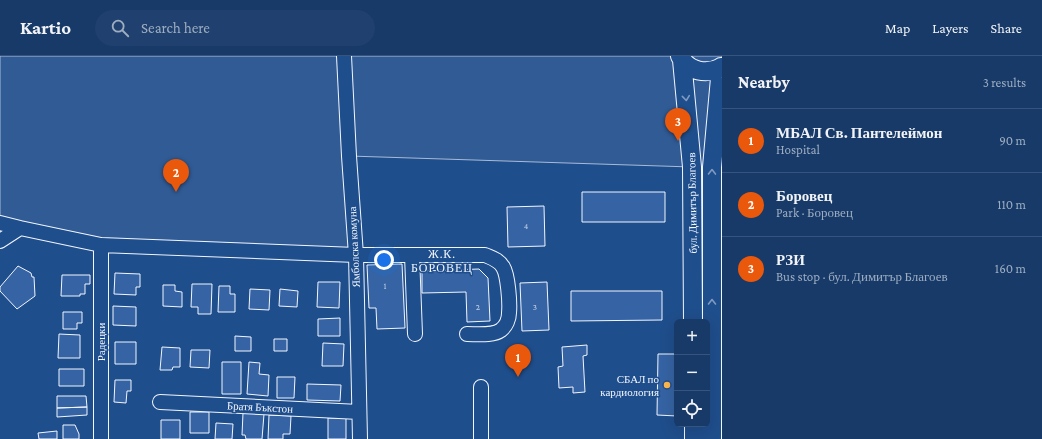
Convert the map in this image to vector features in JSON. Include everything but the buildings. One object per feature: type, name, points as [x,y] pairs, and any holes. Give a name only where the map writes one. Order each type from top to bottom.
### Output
[{"type":"main road","points":[[681,58],[688,66],[704,72],[713,71],[722,67]]},
{"type":"main road","name":"бул. Димитър Благоев","points":[[681,58],[692,167],[693,319]]},
{"type":"main road","name":"бул. Димитър Благоев","points":[[712,439],[712,167],[722,67]]},
{"type":"main road","points":[[694,427],[694,439]]},
{"type":"street","name":"Ямболска комуна","points":[[344,56],[356,255],[360,439]]},
{"type":"street","points":[[0,223],[102,245],[356,255],[485,255],[496,259],[503,267],[507,278],[509,313],[507,323],[501,330],[493,333],[467,334]]},
{"type":"street","points":[[0,241],[20,228]]},
{"type":"street","name":"Радецки","points":[[101,439],[102,245]]},
{"type":"street","points":[[412,255],[415,334]]},
{"type":"street","points":[[480,439],[481,387]]},
{"type":"street","name":"Братя Бъкстон","points":[[160,402],[360,412]]},
{"type":"shaded area","points":[[0,56],[722,56],[710,350],[710,319],[693,319],[692,167],[349,156],[356,255],[101,245],[21,228],[0,241]]},
{"type":"place","name":"РЗИ","points":[[678,141]]},
{"type":"place","name":"Боровец","points":[[176,192]]},
{"type":"place","name":"МБАЛ Св. Пантелеймон","points":[[518,377]]},
{"type":"place","name":"СБАЛ по кардиология","points":[[667,385]]},
{"type":"district","name":"Ж.К. БОРОВЕЦ","points":[[442,261]]}]
